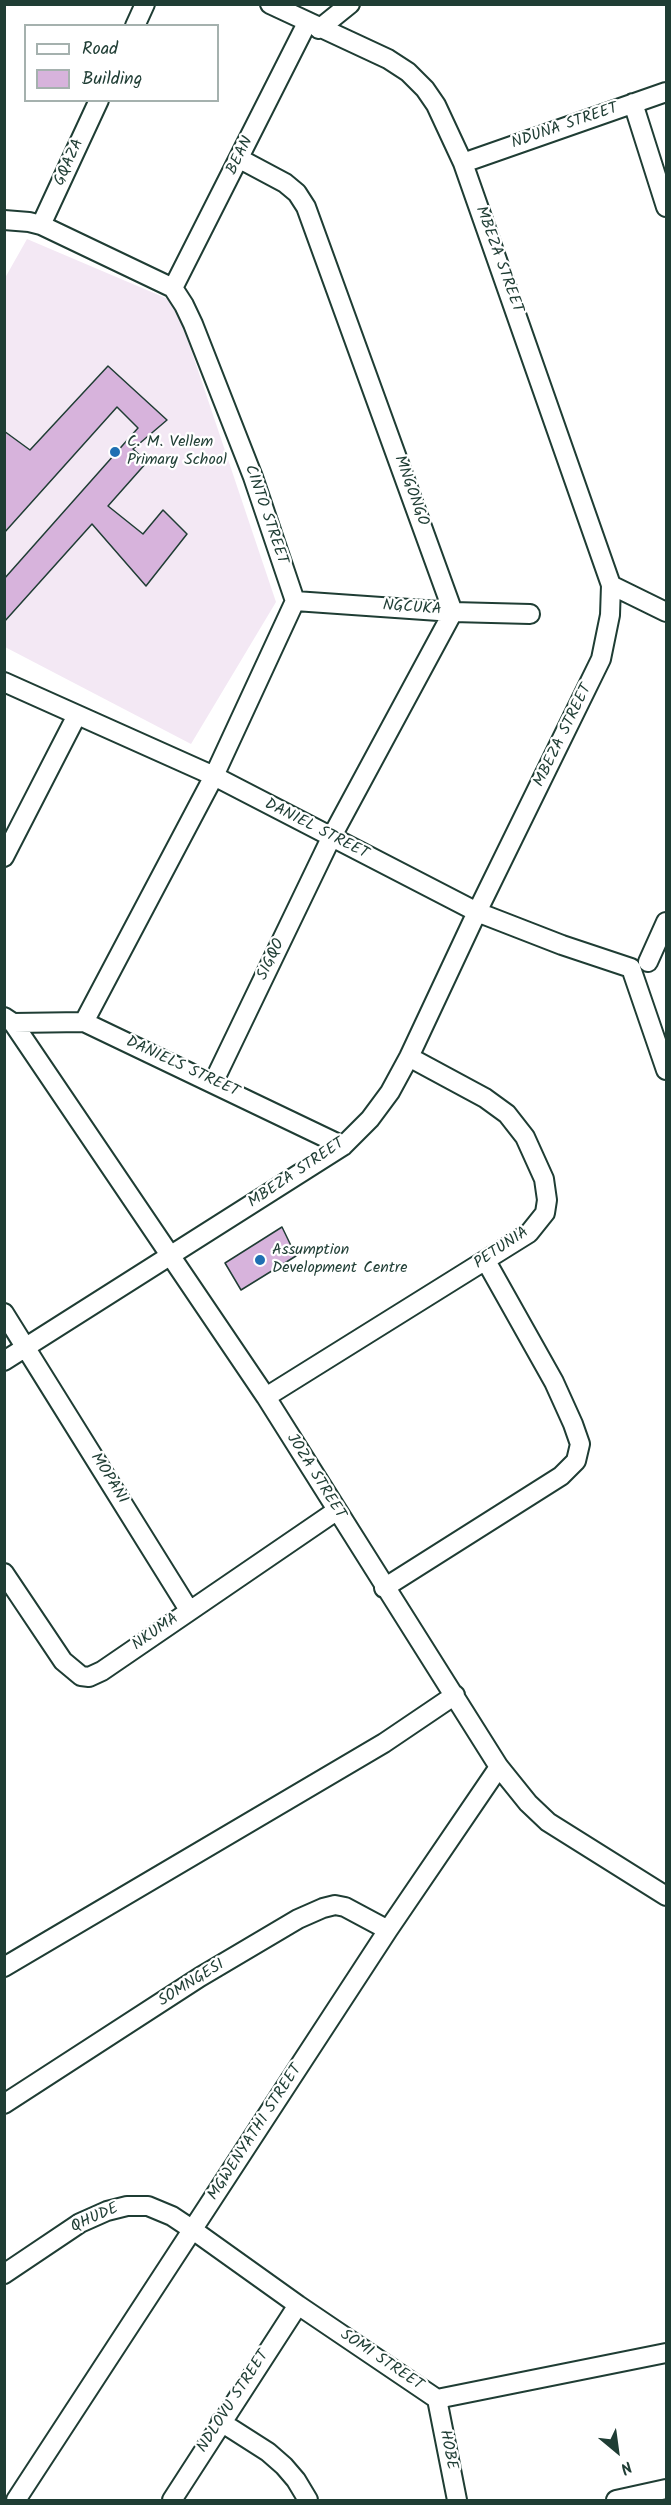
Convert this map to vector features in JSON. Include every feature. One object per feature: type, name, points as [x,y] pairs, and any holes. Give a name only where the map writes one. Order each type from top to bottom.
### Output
[{"type":"street","points":[[136,24],[145,4]]},
{"type":"street","name":"MBEZA STREET","points":[[4,1361],[343,1146],[370,1119],[390,1092],[409,1057],[477,912],[602,659],[610,615],[611,585],[463,163],[436,105],[425,89],[408,72],[387,59],[270,4]]},
{"type":"street","points":[[313,26],[350,4]]},
{"type":"street","name":"BEAN","points":[[173,288],[240,159],[278,78],[313,26]]},
{"type":"street","name":"NDUNA STREET","points":[[463,163],[666,92]]},
{"type":"street","name":"GQAZA","points":[[41,225],[98,102]]},
{"type":"street","points":[[633,103],[666,207]]},
{"type":"street","name":"MNGONGO","points":[[240,159],[285,183],[297,193],[306,207],[453,612]]},
{"type":"street","points":[[4,220],[41,225],[173,288]]},
{"type":"street","name":"CINTO STREET","points":[[173,288],[193,324],[249,466],[295,601]]},
{"type":"street","points":[[611,585],[666,612]]},
{"type":"street","points":[[84,1022],[214,776],[295,601]]},
{"type":"street","name":"NGCUKA","points":[[295,601],[453,612],[530,614]]},
{"type":"street","points":[[331,838],[453,612]]},
{"type":"street","name":"DANIEL STREET","points":[[4,682],[214,776],[477,912],[562,945],[639,965]]},
{"type":"street","points":[[4,857],[77,715]]},
{"type":"street","name":"SIGQO","points":[[213,1083],[331,838]]},
{"type":"street","points":[[666,922],[639,965],[666,1070]]},
{"type":"street","points":[[639,965],[666,955]]},
{"type":"street","name":"DANIELS STREET","points":[[9,1020],[84,1022],[343,1146]]},
{"type":"street","name":"JOZA STREET","points":[[9,1020],[266,1397],[384,1588],[455,1695],[499,1767],[528,1803],[549,1822],[666,1896]]},
{"type":"street","name":"PETUNIA","points":[[266,1397],[529,1233],[545,1214],[547,1200],[544,1179],[525,1137],[507,1114],[485,1098],[409,1057]]},
{"type":"street","points":[[384,1588],[561,1476],[576,1461],[580,1444],[573,1424],[554,1382],[486,1261]]},
{"type":"street","name":"MOPANI","points":[[4,1313],[189,1610]]},
{"type":"street","name":"NKUMA","points":[[4,1573],[63,1661],[81,1676],[89,1677],[102,1671],[336,1511]]},
{"type":"street","points":[[4,1966],[384,1743],[455,1695]]},
{"type":"street","name":"MGWENYATHI STREET","points":[[16,2500],[388,1930],[499,1767]]},
{"type":"street","name":"SOMNGESI","points":[[4,2104],[200,1977],[298,1918],[335,1905],[345,1907],[388,1930]]},
{"type":"street","name":"QHUDE","points":[[4,2274],[80,2223],[107,2211],[127,2206],[148,2206],[172,2216],[193,2230]]},
{"type":"street","name":"SOMI STREET","points":[[193,2230],[437,2398],[666,2353]]},
{"type":"street","name":"NDLOVU STREET","points":[[172,2500],[298,2304]]},
{"type":"street","name":"HOBE","points":[[437,2398],[457,2500]]},
{"type":"street","points":[[221,2422],[268,2452],[284,2466],[308,2500]]},
{"type":"street","points":[[616,2500],[666,2490]]},
{"type":"shaded area","name":"C. M. Vellem Primary School","points":[[27,239],[175,302],[276,602],[191,744],[5,647],[5,278]]},
{"type":"building","points":[[108,366],[167,420],[133,449],[147,462],[108,506],[143,534],[163,510],[187,534],[146,586],[92,524],[4,622],[4,579],[138,428],[117,407],[4,533],[4,431],[30,450]]},
{"type":"building","name":"Assumption Development Centre","points":[[282,1227],[296,1256],[241,1290],[225,1263]]},
{"type":"place","name":"C. M. Vellem Primary School","points":[[115,452]]},
{"type":"place","name":"Assumption Development Centre","points":[[260,1260]]}]
